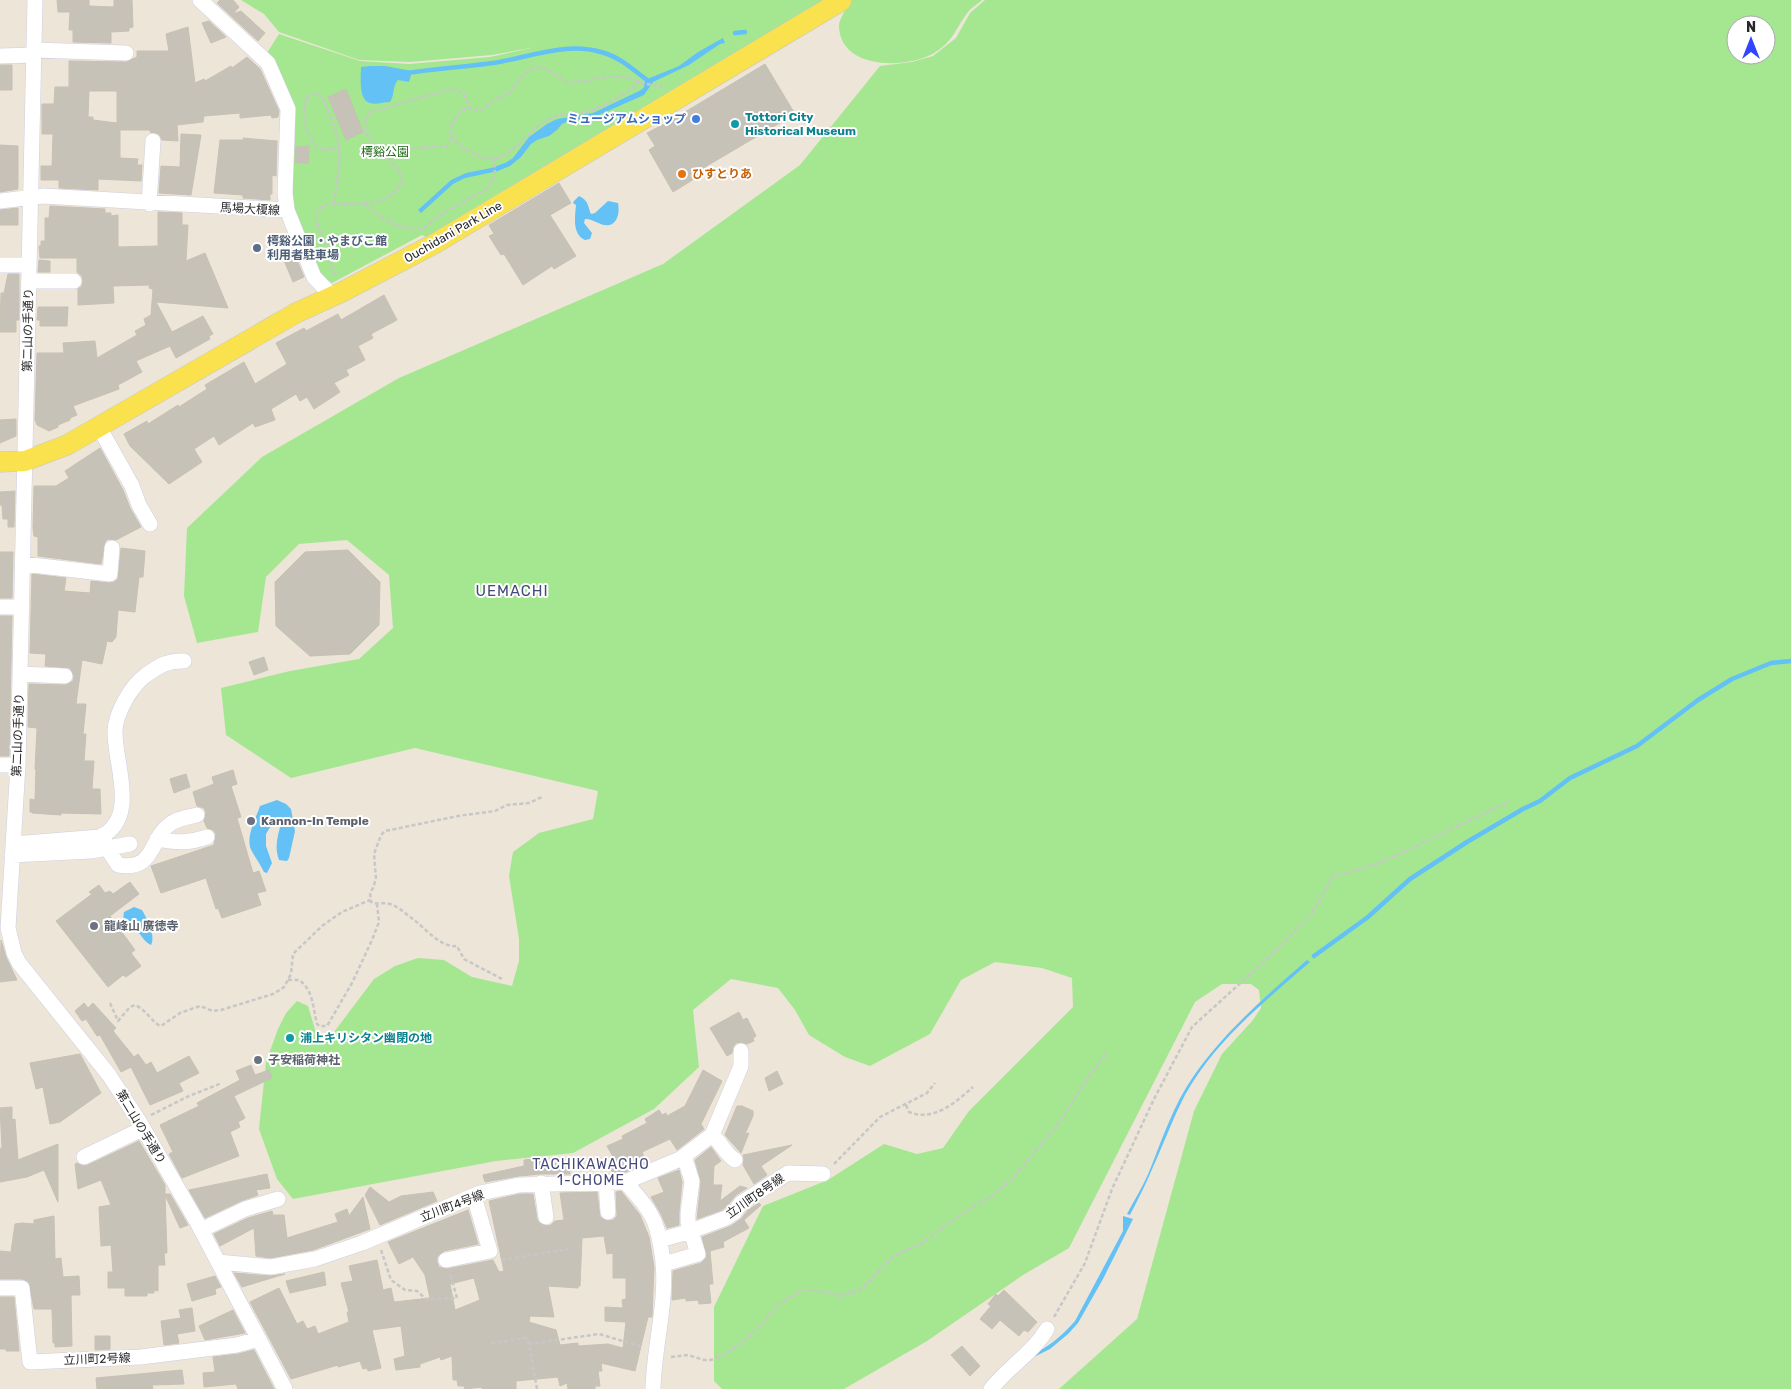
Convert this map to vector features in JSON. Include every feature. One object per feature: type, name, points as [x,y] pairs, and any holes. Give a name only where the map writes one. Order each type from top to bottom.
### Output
[{"type":"main road","name":"Ouchidani Park Line","points":[[0,462],[25,461],[67,445],[296,313],[338,294],[443,239],[841,1]]},
{"type":"street","name":"第二山の手通り","points":[[34,0],[18,765],[4,928],[19,963],[110,1075],[201,1230],[286,1389]]},
{"type":"street","name":"馬場大榎線","points":[[0,201],[20,200],[30,196],[286,210],[288,109],[268,63],[200,0]]},
{"type":"street","points":[[0,56],[34,53],[126,53]]},
{"type":"street","points":[[149,204],[153,141]]},
{"type":"street","points":[[286,210],[314,277],[338,294]]},
{"type":"street","points":[[0,265],[29,265]]},
{"type":"street","points":[[29,281],[74,281]]},
{"type":"street","points":[[98,427],[132,486],[139,505],[150,524]]},
{"type":"street","points":[[23,564],[110,574],[112,548]]},
{"type":"street","points":[[0,607],[22,607]]},
{"type":"street","points":[[10,849],[91,851],[105,842],[121,809],[122,792],[115,731],[129,694],[142,678],[158,667],[169,662],[184,661]]},
{"type":"street","points":[[20,674],[64,676]]},
{"type":"street","points":[[0,765],[18,765]]},
{"type":"street","points":[[105,842],[118,865],[140,863],[153,850],[157,839],[170,824],[180,819],[197,815]]},
{"type":"street","points":[[157,839],[191,842],[207,837]]},
{"type":"street","points":[[105,842],[130,844]]},
{"type":"street","points":[[653,1389],[654,1366],[661,1356],[664,1264],[660,1240],[652,1215],[625,1182],[684,1156],[712,1135],[741,1066],[741,1051]]},
{"type":"street","points":[[84,1157],[140,1125]]},
{"type":"street","points":[[712,1135],[734,1160]]},
{"type":"street","points":[[664,1264],[698,1254],[688,1213],[692,1181],[684,1156]]},
{"type":"street","name":"立川町8号線","points":[[660,1240],[691,1231],[730,1215],[741,1203],[788,1173],[823,1174]]},
{"type":"street","name":"立川町4号線","points":[[218,1262],[271,1267],[315,1259],[474,1196],[519,1185],[625,1182]]},
{"type":"street","points":[[541,1183],[546,1218]]},
{"type":"street","points":[[606,1183],[608,1212]]},
{"type":"street","points":[[446,1260],[490,1251],[474,1196]]},
{"type":"street","points":[[201,1230],[245,1209],[278,1199]]},
{"type":"street","name":"立川町2号線","points":[[0,1288],[22,1288],[30,1362],[141,1357],[237,1345],[259,1339]]},
{"type":"street","points":[[991,1389],[1041,1339],[1047,1329]]},
{"type":"path","points":[[380,151],[447,146],[452,137],[452,127],[458,113],[468,108],[481,111],[492,101],[509,93],[519,80],[537,67],[569,83],[619,76],[630,77],[656,86]]},
{"type":"path","points":[[452,137],[474,154],[493,159],[507,154],[533,130],[550,118],[562,114],[586,112],[626,93],[641,82]]},
{"type":"path","points":[[338,294],[316,221],[317,212],[323,205],[334,203],[366,204],[376,202],[386,198],[398,188],[402,181],[396,164],[370,140],[366,132],[366,118],[371,112],[456,89],[466,98],[468,108]]},
{"type":"path","points":[[334,203],[339,147],[323,99],[318,94],[309,95],[305,102],[305,121],[312,142],[317,148],[326,150],[339,147]]},
{"type":"path","points":[[366,204],[374,214],[389,221],[412,227],[425,227],[434,219],[485,190],[492,183],[494,177],[493,159]]},
{"type":"path","points":[[370,900],[370,893],[376,879],[374,854],[383,832],[458,816],[495,811],[507,805],[529,803],[542,797]]},
{"type":"path","points":[[1047,1329],[1085,1263],[1112,1190],[1154,1099],[1192,1027],[1268,958],[1313,912],[1333,876],[1382,862],[1510,801]]},
{"type":"path","points":[[370,900],[373,903],[387,903],[396,907],[449,947],[457,946],[464,959],[502,979]]},
{"type":"path","points":[[110,1003],[118,1021],[130,1007],[136,1005],[142,1008],[157,1025],[161,1026],[180,1013],[200,1006],[213,1011],[221,1010],[273,994],[284,987],[290,974],[294,954],[315,933],[342,912],[370,900]]},
{"type":"path","points":[[287,980],[299,980],[306,986],[311,996],[317,1024],[327,1026],[352,983],[372,940],[379,922],[377,904]]},
{"type":"path","points":[[529,1344],[599,1334],[661,1356],[692,1356],[704,1360],[712,1360],[732,1350],[755,1332],[780,1303],[795,1294],[810,1290],[841,1296],[861,1289],[894,1256],[920,1244],[964,1212],[992,1196],[1013,1178],[1059,1123],[1078,1092],[1107,1052]]},
{"type":"path","points":[[140,1125],[188,1096],[222,1083]]},
{"type":"path","points":[[823,1174],[880,1117],[927,1093],[934,1083]]},
{"type":"path","points":[[906,1105],[909,1112],[914,1114],[935,1112],[953,1105],[972,1087]]},
{"type":"path","points":[[377,1236],[391,1280],[405,1290],[417,1291],[426,1299],[457,1298],[446,1260]]},
{"type":"path","points":[[490,1251],[493,1261],[568,1249]]},
{"type":"path","points":[[491,1344],[528,1338],[537,1389]]},
{"type":"green space","name":"樗谿公園","points":[[241,0],[826,0],[428,238],[422,235],[332,283],[320,275],[292,207],[292,111],[265,56],[279,34],[360,61],[409,64],[490,57],[536,47],[492,55],[410,62],[359,60],[279,32],[264,14]]},
{"type":"green space","points":[[828,0],[982,0],[968,12],[946,44],[934,53],[908,62],[893,63],[877,62],[863,58],[851,51],[843,41],[839,27],[845,10],[835,16]]},
{"type":"green space","points":[[985,0],[1791,0],[1791,1389],[1059,1389],[1137,1319],[1194,1111],[1222,1054],[1253,1020],[1261,1008],[1259,990],[1251,984],[1222,984],[1195,1002],[1069,1248],[1023,1275],[927,1341],[844,1389],[722,1389],[714,1381],[714,1307],[763,1206],[828,1180],[884,1144],[917,1154],[943,1148],[969,1111],[1073,1007],[1072,978],[1042,968],[995,962],[961,980],[930,1034],[870,1066],[845,1057],[809,1035],[795,1010],[778,988],[731,979],[693,1010],[699,1067],[654,1109],[573,1153],[496,1161],[293,1199],[277,1179],[259,1129],[266,1062],[286,1013],[297,1001],[308,1006],[317,1036],[331,1036],[374,979],[395,966],[418,958],[444,960],[472,977],[512,986],[519,961],[519,939],[509,876],[513,852],[539,833],[593,819],[598,791],[415,748],[291,778],[226,735],[221,688],[290,671],[359,659],[393,628],[389,575],[347,540],[299,544],[266,577],[258,632],[197,643],[184,596],[187,528],[262,457],[399,378],[663,264],[800,165],[880,66],[912,62],[933,56],[956,38],[970,13]]},
{"type":"water","points":[[723,38],[725,43],[720,44],[689,65],[653,82],[644,95],[592,118],[572,120],[562,124],[549,136],[531,144],[521,157],[510,166],[498,171],[465,178],[453,184],[421,213],[418,210],[451,180],[466,173],[491,168],[513,158],[529,137],[547,124],[557,119],[593,113],[641,90],[644,87],[645,80],[679,66],[698,52]]},
{"type":"water","points":[[385,66],[412,71],[409,82],[398,80],[396,82],[390,102],[372,104],[366,101],[361,87],[361,67]]},
{"type":"water","points":[[579,196],[586,202],[591,214],[595,213],[608,201],[618,203],[617,218],[612,224],[605,225],[585,219],[584,223],[592,233],[590,239],[585,240],[578,234],[575,225],[576,205],[573,203]]},
{"type":"water","points":[[277,800],[286,804],[291,809],[295,831],[289,858],[287,861],[279,860],[277,846],[281,823],[277,817],[275,819],[266,834],[266,846],[272,863],[267,873],[264,872],[251,850],[249,842],[252,826],[260,806]]},
{"type":"water","points":[[134,907],[142,910],[148,922],[152,932],[151,945],[138,932],[123,930],[122,928],[124,912]]},
{"type":"water","points":[[1307,960],[1310,962],[1242,1023],[1197,1075],[1185,1095],[1130,1215],[1127,1214],[1149,1173],[1175,1109],[1193,1077],[1232,1030]]},
{"type":"water","points":[[1123,1216],[1133,1219],[1103,1279],[1078,1323],[1050,1349],[1030,1359],[1028,1356],[1054,1342],[1075,1321],[1123,1231]]},
{"type":"building","points":[[57,0],[89,0],[89,6],[114,7],[114,0],[132,0],[133,27],[129,28],[129,31],[111,32],[111,43],[73,42],[73,30],[69,30],[70,12],[58,12]]},
{"type":"building","points":[[220,0],[233,0],[239,7],[233,14],[241,11],[265,33],[258,41],[217,3]]},
{"type":"building","points":[[209,21],[226,37],[211,43],[202,23]]},
{"type":"building","points":[[188,27],[195,83],[204,79],[205,81],[231,66],[232,68],[247,57],[260,69],[279,111],[278,117],[272,118],[271,115],[240,118],[240,113],[204,116],[203,122],[177,125],[178,141],[162,140],[159,134],[150,132],[150,130],[120,130],[120,158],[138,159],[137,165],[142,165],[141,181],[98,179],[98,190],[59,188],[59,180],[41,180],[41,166],[52,166],[53,134],[42,134],[42,104],[54,104],[55,87],[69,87],[69,61],[126,62],[137,57],[137,51],[169,51],[166,34]],"holes":[[[89,91],[117,91],[117,123],[93,120],[93,117],[88,117]]]},
{"type":"building","points":[[765,64],[795,114],[705,167],[707,171],[673,192],[649,150],[655,146],[647,133]]},
{"type":"building","points":[[0,65],[12,65],[12,90],[0,90]]},
{"type":"building","points":[[346,89],[363,132],[346,140],[328,97]]},
{"type":"building","points":[[181,134],[201,135],[191,195],[159,193],[161,166],[180,167]]},
{"type":"building","points":[[243,138],[277,141],[276,176],[272,175],[272,194],[270,194],[270,200],[243,198],[243,195],[214,193],[220,140],[244,140]]},
{"type":"building","points":[[0,145],[18,146],[18,189],[0,192]]},
{"type":"building","points":[[309,146],[308,163],[295,163],[296,147]]},
{"type":"building","points":[[559,183],[571,203],[550,215],[576,256],[554,269],[552,266],[523,285],[504,254],[501,255],[489,236],[494,234],[489,225]]},
{"type":"building","points":[[50,206],[105,209],[105,213],[111,213],[111,216],[118,215],[118,247],[158,246],[158,212],[182,213],[182,225],[188,225],[186,261],[205,253],[228,308],[156,302],[172,332],[203,316],[213,334],[209,336],[210,339],[176,358],[170,346],[136,361],[142,372],[118,385],[119,389],[73,406],[77,415],[49,431],[37,425],[35,420],[37,353],[64,353],[63,343],[95,341],[97,358],[137,335],[135,331],[146,325],[144,319],[151,315],[153,289],[149,288],[150,285],[113,286],[114,303],[78,305],[78,289],[82,286],[83,281],[82,276],[77,272],[77,258],[40,258],[39,246],[41,246],[41,241],[45,241],[45,218],[49,218]]},
{"type":"building","points":[[18,208],[18,225],[0,225],[0,210]]},
{"type":"building","points":[[294,253],[304,277],[293,282],[283,258]]},
{"type":"building","points":[[39,260],[50,261],[50,272],[38,272]]},
{"type":"building","points":[[8,274],[19,274],[19,320],[16,320],[16,332],[0,332],[1,293],[4,293]]},
{"type":"building","points":[[384,295],[397,320],[371,334],[373,338],[358,346],[365,360],[346,370],[349,375],[334,383],[340,392],[314,409],[307,397],[300,401],[296,394],[271,409],[275,420],[255,427],[253,423],[219,445],[214,436],[194,449],[202,462],[169,484],[130,446],[124,434],[147,421],[148,424],[178,405],[179,407],[207,389],[205,385],[244,362],[255,384],[287,364],[276,343],[304,328],[306,331],[338,314],[341,320]]},
{"type":"building","points":[[38,307],[68,307],[67,326],[40,326],[40,320],[37,320]]},
{"type":"building","points":[[16,419],[16,436],[0,443],[0,420]]},
{"type":"building","points":[[100,448],[141,527],[116,540],[108,539],[105,542],[101,564],[38,556],[38,537],[34,536],[33,528],[34,486],[56,486],[69,478],[65,471]]},
{"type":"building","points":[[15,491],[14,527],[8,527],[8,519],[3,519],[0,492]]},
{"type":"building","points":[[121,548],[145,551],[143,577],[139,577],[135,612],[118,610],[116,637],[112,642],[107,641],[102,664],[82,660],[76,704],[86,704],[83,734],[86,734],[84,761],[94,761],[92,789],[100,789],[101,814],[61,813],[61,815],[32,813],[30,812],[30,799],[35,800],[37,728],[28,727],[29,684],[65,685],[73,681],[74,676],[70,668],[45,666],[46,654],[30,653],[32,574],[66,578],[64,591],[90,593],[91,581],[109,583],[118,579]]},
{"type":"building","points":[[348,550],[380,582],[379,625],[350,654],[310,656],[276,626],[275,582],[305,552]]},
{"type":"building","points":[[0,552],[13,552],[12,598],[0,598]]},
{"type":"building","points":[[0,616],[12,616],[9,756],[0,756]]},
{"type":"building","points":[[264,657],[268,670],[254,675],[249,662]]},
{"type":"building","points":[[233,770],[237,784],[231,786],[241,817],[237,818],[253,873],[259,871],[266,891],[257,893],[261,905],[222,918],[218,908],[216,909],[206,878],[161,893],[151,866],[214,845],[216,834],[213,830],[207,828],[204,821],[206,813],[204,808],[197,806],[193,792],[214,784],[212,777]]},
{"type":"building","points":[[186,774],[190,787],[174,793],[170,779]]},
{"type":"building","points":[[130,882],[139,894],[110,916],[135,950],[131,953],[141,966],[126,977],[123,975],[108,987],[56,921],[92,894],[89,892],[99,885],[105,893],[110,891],[113,894]]},
{"type":"building","points":[[1,940],[6,957],[17,980],[0,982]]},
{"type":"building","points":[[84,1003],[88,1008],[93,1003],[116,1028],[113,1031],[134,1057],[138,1054],[146,1065],[151,1062],[157,1073],[189,1056],[199,1073],[179,1083],[183,1091],[150,1105],[131,1067],[121,1072],[100,1035],[97,1036],[86,1019],[82,1021],[75,1011]]},
{"type":"building","points":[[739,1012],[743,1020],[747,1018],[756,1036],[753,1038],[754,1041],[747,1044],[736,1043],[732,1053],[727,1056],[710,1028]]},
{"type":"building","points":[[80,1054],[101,1093],[60,1122],[50,1124],[43,1087],[36,1089],[30,1063]]},
{"type":"building","points":[[251,1065],[255,1075],[269,1070],[272,1078],[234,1096],[245,1118],[238,1122],[240,1127],[230,1132],[239,1156],[182,1178],[169,1154],[173,1152],[160,1125],[199,1106],[197,1103],[240,1080],[236,1071]]},
{"type":"building","points":[[703,1070],[722,1081],[701,1124],[704,1129],[677,1150],[670,1139],[642,1152],[647,1163],[623,1173],[613,1173],[609,1166],[616,1162],[607,1146],[623,1139],[622,1136],[647,1123],[645,1119],[659,1110],[662,1115],[666,1113],[667,1116],[685,1106]]},
{"type":"building","points":[[777,1071],[783,1084],[769,1091],[765,1078]]},
{"type":"building","points":[[737,1106],[753,1111],[753,1116],[745,1134],[749,1133],[741,1153],[725,1135]]},
{"type":"building","points":[[12,1107],[12,1120],[15,1119],[18,1160],[58,1144],[58,1202],[44,1170],[27,1177],[0,1182],[0,1149],[2,1148],[0,1108]]},
{"type":"building","points":[[139,1141],[165,1185],[165,1194],[170,1194],[188,1225],[180,1228],[165,1195],[167,1253],[164,1253],[165,1265],[158,1265],[158,1291],[154,1290],[154,1293],[147,1293],[147,1296],[125,1296],[125,1288],[108,1288],[108,1272],[113,1272],[111,1245],[101,1246],[99,1207],[111,1205],[101,1180],[78,1189],[75,1164],[88,1165]]},
{"type":"building","points":[[792,1145],[761,1166],[767,1175],[754,1184],[743,1165],[743,1155]]},
{"type":"building","points":[[711,1147],[721,1161],[714,1166],[713,1185],[722,1185],[720,1201],[740,1186],[747,1188],[736,1195],[722,1210],[697,1219],[701,1182],[695,1160]]},
{"type":"building","points":[[542,1158],[542,1165],[569,1162],[570,1174],[540,1174],[485,1182],[483,1175],[524,1166],[524,1160]]},
{"type":"building","points":[[679,1170],[682,1182],[679,1225],[667,1228],[651,1197],[664,1192],[658,1178]]},
{"type":"building","points":[[267,1174],[270,1188],[256,1190],[258,1195],[205,1218],[189,1190]]},
{"type":"building","points":[[370,1187],[389,1202],[401,1196],[433,1192],[437,1201],[380,1225],[365,1195]]},
{"type":"building","points":[[621,1191],[640,1215],[649,1237],[654,1267],[652,1317],[648,1317],[635,1371],[601,1363],[602,1371],[598,1371],[600,1386],[595,1386],[595,1389],[568,1389],[567,1383],[560,1386],[558,1377],[516,1381],[516,1389],[482,1389],[482,1387],[464,1389],[465,1386],[458,1386],[457,1380],[453,1380],[452,1356],[441,1360],[440,1357],[420,1364],[420,1367],[396,1370],[394,1359],[405,1356],[401,1326],[372,1330],[381,1368],[368,1371],[367,1368],[363,1369],[360,1361],[338,1367],[338,1365],[291,1379],[250,1302],[279,1288],[297,1324],[303,1321],[307,1329],[315,1326],[318,1334],[349,1322],[347,1312],[349,1312],[341,1283],[353,1281],[349,1266],[377,1260],[383,1290],[391,1288],[394,1302],[430,1298],[425,1275],[413,1257],[399,1264],[388,1242],[468,1210],[478,1244],[444,1251],[437,1257],[439,1267],[447,1269],[493,1260],[499,1272],[504,1271],[489,1201],[520,1194],[533,1194],[537,1219],[539,1223],[547,1226],[555,1221],[564,1220],[560,1193],[597,1192],[600,1217],[608,1221],[613,1220],[617,1216],[616,1192]],"holes":[[[604,1236],[607,1254],[613,1253],[613,1278],[626,1278],[626,1299],[622,1300],[623,1308],[605,1307],[605,1321],[626,1322],[623,1348],[608,1344],[578,1346],[578,1343],[560,1345],[556,1330],[529,1322],[530,1316],[554,1317],[548,1286],[578,1288],[580,1286],[582,1238]],[[474,1278],[480,1300],[455,1310],[450,1284]]]},
{"type":"building","points":[[363,1197],[370,1229],[313,1250],[271,1258],[256,1256],[254,1228],[220,1246],[214,1234],[248,1218],[272,1211],[273,1215],[284,1215],[287,1238],[338,1222],[335,1214],[347,1209],[349,1216]]},
{"type":"building","points":[[759,1203],[761,1205],[744,1220],[749,1228],[723,1242],[724,1247],[710,1251],[713,1284],[709,1284],[711,1303],[699,1304],[698,1300],[686,1301],[686,1298],[672,1300],[673,1271],[701,1263],[707,1257],[702,1237],[731,1226],[741,1219],[748,1210]]},
{"type":"building","points":[[54,1216],[55,1259],[61,1258],[63,1277],[79,1276],[80,1295],[71,1295],[72,1346],[55,1347],[55,1343],[53,1343],[52,1309],[34,1309],[29,1282],[22,1279],[0,1279],[0,1251],[11,1252],[15,1224],[34,1224],[34,1220]]},
{"type":"building","points":[[324,1272],[326,1285],[290,1293],[286,1281]]},
{"type":"building","points":[[234,1273],[270,1276],[285,1274],[242,1287]]},
{"type":"building","points":[[215,1276],[221,1287],[215,1289],[216,1294],[192,1301],[187,1284]]},
{"type":"building","points":[[1004,1290],[1037,1322],[1028,1332],[1024,1330],[1019,1336],[1000,1320],[992,1329],[980,1319],[991,1306],[988,1304],[996,1294],[998,1296]]},
{"type":"building","points":[[0,1297],[14,1297],[19,1351],[0,1349]]},
{"type":"building","points":[[192,1308],[195,1331],[177,1334],[179,1343],[164,1345],[161,1321],[181,1318],[179,1310]]},
{"type":"building","points":[[233,1310],[245,1333],[205,1340],[199,1326]]},
{"type":"building","points":[[95,1336],[110,1336],[110,1349],[95,1350]]},
{"type":"building","points":[[962,1346],[980,1366],[970,1376],[951,1355]]},
{"type":"building","points":[[254,1350],[274,1389],[238,1389],[236,1384],[204,1387],[203,1373],[215,1372],[213,1357]]},
{"type":"building","points":[[182,1370],[184,1384],[152,1385],[153,1389],[97,1389],[96,1378]]},
{"type":"waterway","points":[[735,33],[745,32]]},
{"type":"waterway","points":[[408,73],[488,64],[550,51],[576,48],[588,49],[615,57],[650,82]]},
{"type":"waterway","points":[[1314,956],[1368,917],[1410,879],[1467,842],[1540,801],[1570,778],[1637,746],[1698,700],[1732,679],[1771,663],[1791,661]]},
{"type":"place","name":"ミュージアムショップ","points":[[696,119]]},
{"type":"place","name":"Tottori City Historical Museum","points":[[735,124]]},
{"type":"place","name":"ひすとりあ","points":[[682,174]]},
{"type":"place","name":"樗谿公園・やまびこ館 利用者駐車場","points":[[257,248]]},
{"type":"place","name":"Kannon-In Temple","points":[[251,821]]},
{"type":"place","name":"龍峰山 廣徳寺","points":[[94,926]]},
{"type":"place","name":"浦上キリシタン幽閉の地","points":[[290,1038]]},
{"type":"place","name":"子安稲荷神社","points":[[258,1060]]},
{"type":"district","name":"UEMACHI","points":[[512,591]]},
{"type":"district","name":"TACHIKAWACHO 1-CHOME","points":[[591,1172]]}]
